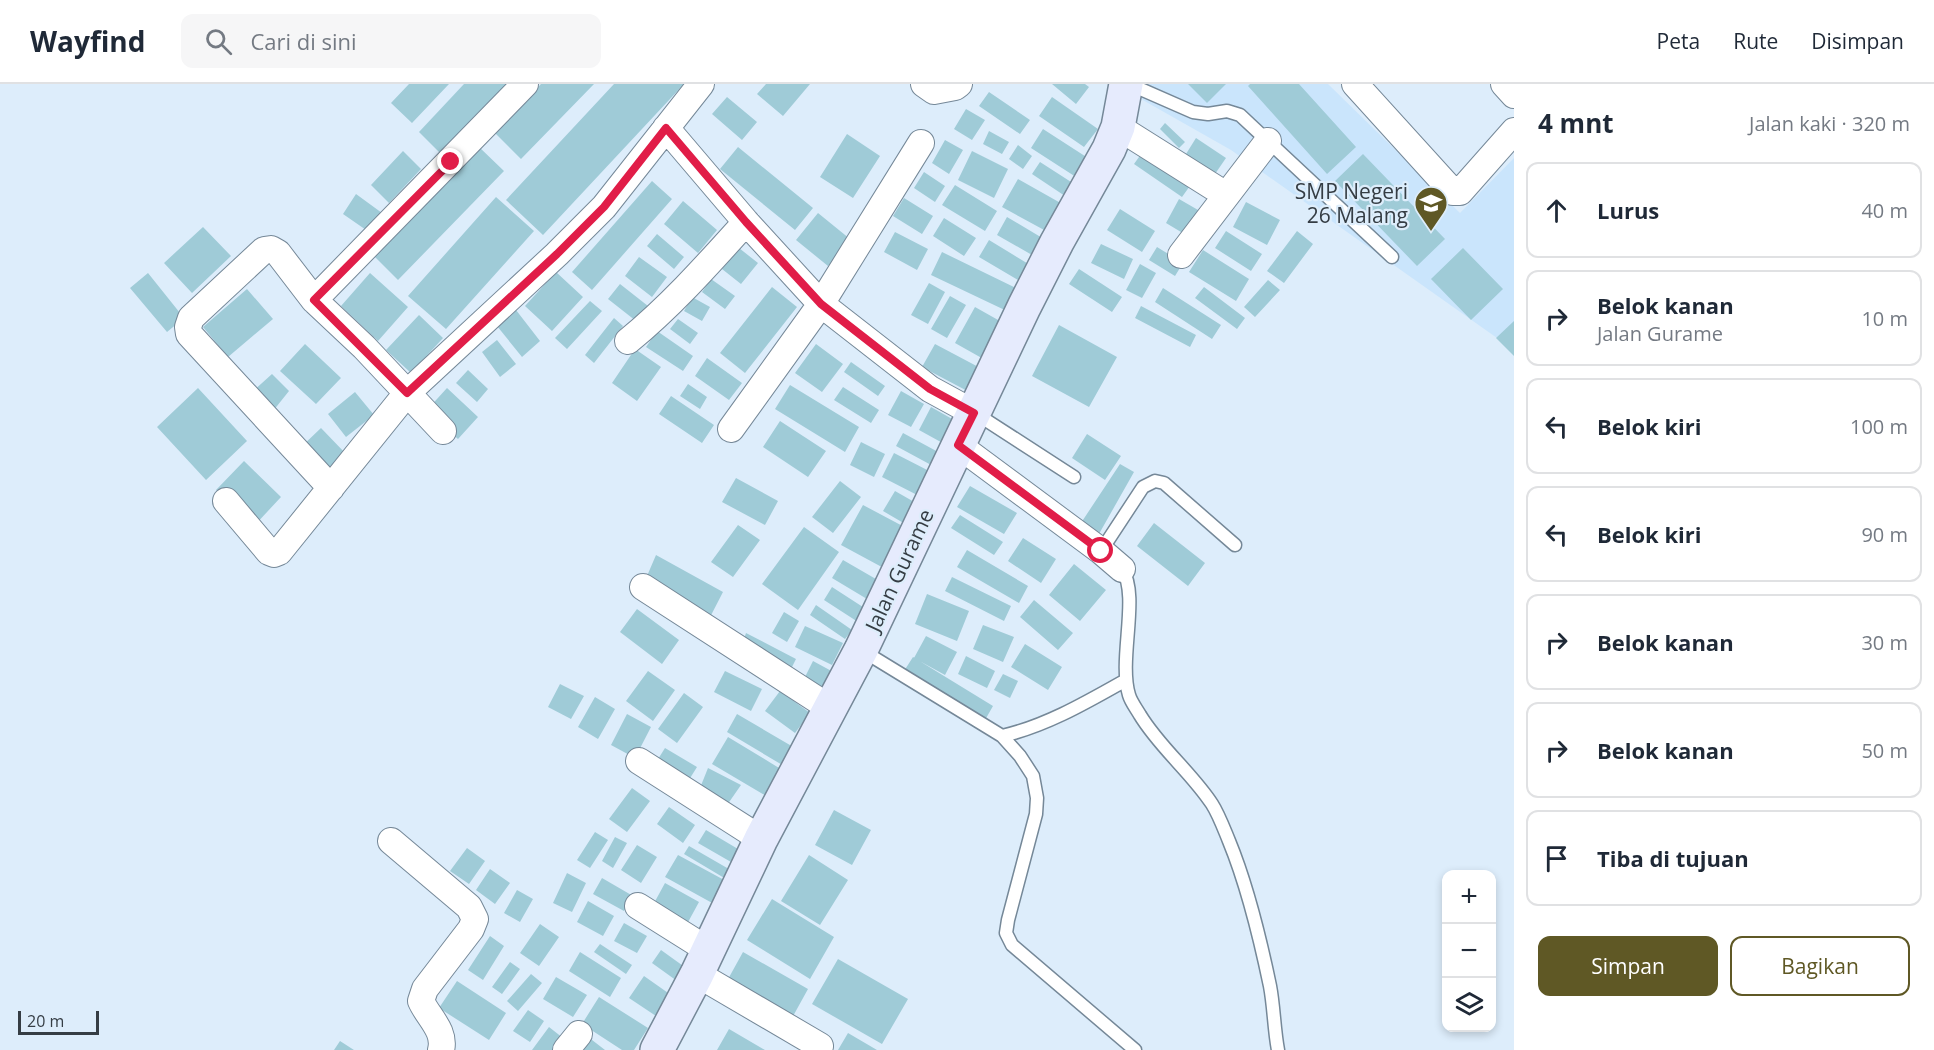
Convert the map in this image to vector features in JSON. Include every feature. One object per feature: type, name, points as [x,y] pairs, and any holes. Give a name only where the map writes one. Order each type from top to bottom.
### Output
[{"type":"street","points":[[314,300],[525,84]]},
{"type":"street","points":[[226,501],[269,552],[274,554],[279,552],[407,393],[557,254],[604,207],[701,84]]},
{"type":"street","points":[[924,84],[934,91],[955,87],[959,84]]},
{"type":"street","name":"Jalan Gurame","points":[[657,1050],[703,962],[761,839],[861,650],[1057,242],[1109,150],[1118,127],[1127,84]]},
{"type":"street","points":[[1355,84],[1453,192],[1460,192],[1514,130]]},
{"type":"street","points":[[1504,84],[1514,95]]},
{"type":"street","points":[[1118,127],[1226,195]]},
{"type":"street","points":[[666,128],[746,222],[821,304],[930,389],[974,413]]},
{"type":"street","points":[[1181,255],[1268,141]]},
{"type":"street","points":[[731,429],[821,304],[921,143]]},
{"type":"street","points":[[628,340],[670,304],[746,222]]},
{"type":"street","points":[[331,488],[189,334],[188,327],[191,318],[264,250],[271,249],[278,253],[314,300],[443,431]]},
{"type":"street","points":[[958,445],[1122,569]]},
{"type":"street","points":[[643,587],[830,708]]},
{"type":"street","points":[[639,761],[761,839]]},
{"type":"street","points":[[391,841],[468,907],[475,919],[471,928],[425,989],[421,1001],[425,1011],[438,1027],[443,1044],[441,1050]]},
{"type":"street","points":[[638,906],[703,962],[820,1046]]},
{"type":"lane","points":[[1127,84],[1193,112],[1208,114],[1227,111],[1240,115],[1392,257]]},
{"type":"lane","points":[[974,413],[1074,477]]},
{"type":"lane","points":[[1101,551],[1143,487],[1155,481],[1164,483],[1235,545]]},
{"type":"lane","points":[[1122,569],[1128,586],[1124,671],[1130,698],[1150,732],[1213,805],[1234,853],[1245,886],[1270,988],[1278,1050]]},
{"type":"lane","points":[[861,650],[1002,736],[1020,756],[1033,776],[1037,798],[1036,814],[1006,933],[1012,945],[1135,1050]]},
{"type":"lane","points":[[1002,736],[1024,731],[1093,699],[1126,680]]},
{"type":"shaded area","name":"SMP Negeri 26 Malang","points":[[1145,84],[1328,84],[1460,213],[1514,158],[1514,350],[1231,150],[1141,99]]},
{"type":"building","points":[[409,84],[449,84],[412,123],[391,103]]},
{"type":"building","points":[[464,84],[507,84],[441,154],[419,132]]},
{"type":"building","points":[[541,84],[594,84],[521,159],[494,132]]},
{"type":"building","points":[[614,84],[684,84],[543,235],[506,200]]},
{"type":"building","points":[[766,84],[810,84],[783,116],[757,94]]},
{"type":"building","points":[[1052,84],[1085,84],[1089,87],[1076,104]]},
{"type":"building","points":[[1188,84],[1226,84],[1207,103]]},
{"type":"building","points":[[1250,84],[1299,84],[1356,147],[1327,174],[1248,86]]},
{"type":"building","points":[[989,92],[1030,120],[1020,134],[979,106]]},
{"type":"building","points":[[727,97],[757,122],[742,140],[712,114]]},
{"type":"building","points":[[1052,97],[1098,129],[1084,147],[1039,116]]},
{"type":"building","points":[[966,109],[985,120],[972,140],[954,129]]},
{"type":"building","points":[[1165,123],[1185,142],[1179,148],[1160,129]]},
{"type":"building","points":[[1043,129],[1091,160],[1079,179],[1031,148]]},
{"type":"building","points":[[989,131],[1009,142],[1002,154],[983,144]]},
{"type":"building","points":[[847,134],[880,156],[853,198],[820,177]]},
{"type":"building","points":[[1196,138],[1226,158],[1215,174],[1186,154]]},
{"type":"building","points":[[945,140],[963,150],[949,174],[932,163]]},
{"type":"building","points":[[1018,145],[1032,156],[1023,169],[1009,159]]},
{"type":"building","points":[[478,146],[504,171],[398,280],[372,254]]},
{"type":"building","points":[[738,147],[813,208],[795,230],[720,169]]},
{"type":"building","points":[[1144,150],[1192,183],[1182,197],[1134,164]]},
{"type":"building","points":[[403,151],[421,169],[389,203],[371,185]]},
{"type":"building","points":[[972,151],[1008,169],[994,198],[958,180]]},
{"type":"building","points":[[1363,154],[1445,239],[1417,266],[1335,181]]},
{"type":"building","points":[[1040,162],[1082,189],[1074,202],[1032,174]]},
{"type":"building","points":[[924,172],[945,186],[935,202],[914,188]]},
{"type":"building","points":[[1018,179],[1073,210],[1057,237],[1002,207]]},
{"type":"building","points":[[652,181],[672,199],[592,290],[572,272]]},
{"type":"building","points":[[955,185],[997,211],[985,231],[942,205]]},
{"type":"building","points":[[356,194],[382,213],[369,232],[343,214]]},
{"type":"building","points":[[496,197],[534,231],[446,329],[408,296]]},
{"type":"building","points":[[904,198],[933,216],[922,234],[893,216]]},
{"type":"building","points":[[1179,199],[1205,214],[1191,238],[1166,223]]},
{"type":"building","points":[[683,201],[717,230],[698,253],[664,224]]},
{"type":"building","points":[[1246,202],[1280,220],[1267,245],[1233,227]]},
{"type":"building","points":[[1120,209],[1155,231],[1142,252],[1107,230]]},
{"type":"building","points":[[818,213],[850,239],[828,266],[796,240]]},
{"type":"building","points":[[1007,217],[1049,242],[1039,259],[997,235]]},
{"type":"building","points":[[944,218],[976,238],[964,256],[933,236]]},
{"type":"building","points":[[203,227],[231,256],[192,293],[164,263]]},
{"type":"building","points":[[1226,231],[1262,254],[1251,271],[1215,248]]},
{"type":"building","points":[[1297,231],[1313,244],[1284,283],[1267,271]]},
{"type":"building","points":[[895,232],[928,249],[917,270],[884,252]]},
{"type":"building","points":[[657,234],[684,257],[674,269],[647,246]]},
{"type":"building","points":[[989,240],[1035,268],[1025,284],[979,257]]},
{"type":"building","points":[[1101,244],[1133,259],[1124,279],[1091,263]]},
{"type":"building","points":[[1157,247],[1183,263],[1175,276],[1149,260]]},
{"type":"building","points":[[739,248],[758,263],[741,284],[722,269]]},
{"type":"building","points":[[1463,248],[1503,289],[1471,320],[1431,279]]},
{"type":"building","points":[[1203,250],[1249,279],[1236,301],[1189,272]]},
{"type":"building","points":[[942,252],[1022,291],[1011,313],[931,275]]},
{"type":"building","points":[[639,257],[667,277],[652,297],[625,276]]},
{"type":"building","points":[[1140,264],[1156,273],[1142,298],[1126,290]]},
{"type":"building","points":[[1079,269],[1122,297],[1112,312],[1069,284]]},
{"type":"building","points":[[556,272],[583,297],[552,331],[525,306]]},
{"type":"building","points":[[148,273],[184,318],[167,332],[130,288]]},
{"type":"building","points":[[370,273],[408,307],[378,341],[341,306]]},
{"type":"building","points":[[711,279],[735,296],[725,309],[702,292]]},
{"type":"building","points":[[1268,280],[1280,290],[1255,317],[1244,307]]},
{"type":"building","points":[[929,283],[945,292],[928,324],[911,315]]},
{"type":"building","points":[[620,284],[648,306],[636,321],[608,299]]},
{"type":"building","points":[[772,287],[797,307],[745,373],[720,353]]},
{"type":"building","points":[[1204,287],[1245,318],[1237,329],[1195,298]]},
{"type":"building","points":[[1163,288],[1221,325],[1212,339],[1155,302]]},
{"type":"building","points":[[247,289],[273,319],[228,357],[203,327]]},
{"type":"building","points":[[950,296],[966,305],[947,338],[931,329]]},
{"type":"building","points":[[692,297],[710,307],[702,321],[684,311]]},
{"type":"building","points":[[590,301],[602,311],[567,349],[555,338]]},
{"type":"building","points":[[1141,306],[1196,335],[1190,347],[1135,318]]},
{"type":"building","points":[[975,307],[1007,325],[987,361],[955,343]]},
{"type":"building","points":[[516,310],[540,341],[522,357],[497,326]]},
{"type":"building","points":[[419,315],[443,338],[411,373],[386,350]]},
{"type":"building","points":[[614,318],[623,326],[594,363],[585,355]]},
{"type":"building","points":[[678,319],[698,333],[690,344],[670,329]]},
{"type":"building","points":[[1514,321],[1514,356],[1496,338]]},
{"type":"building","points":[[1059,325],[1117,357],[1089,407],[1032,376]]},
{"type":"building","points":[[657,331],[693,356],[683,371],[646,347]]},
{"type":"building","points":[[497,340],[516,364],[500,377],[482,352]]},
{"type":"building","points":[[305,344],[341,378],[316,404],[280,371]]},
{"type":"building","points":[[816,344],[843,364],[822,392],[795,373]]},
{"type":"building","points":[[935,344],[986,371],[973,394],[922,367]]},
{"type":"building","points":[[635,349],[661,367],[637,401],[612,383]]},
{"type":"building","points":[[707,358],[742,383],[729,400],[695,376]]},
{"type":"building","points":[[851,362],[885,386],[878,396],[844,372]]},
{"type":"building","points":[[468,370],[488,389],[477,402],[456,383]]},
{"type":"building","points":[[272,374],[289,391],[269,416],[250,394]]},
{"type":"building","points":[[688,384],[707,397],[700,409],[680,396]]},
{"type":"building","points":[[790,385],[859,427],[845,452],[775,409]]},
{"type":"building","points":[[843,387],[879,410],[871,423],[834,400]]},
{"type":"building","points":[[198,388],[247,441],[206,480],[157,427]]},
{"type":"building","points":[[447,388],[478,417],[458,439],[427,410]]},
{"type":"building","points":[[901,391],[924,404],[911,427],[888,415]]},
{"type":"building","points":[[355,392],[374,415],[346,437],[328,414]]},
{"type":"building","points":[[671,396],[714,425],[702,443],[659,414]]},
{"type":"building","points":[[931,407],[961,424],[948,446],[919,430]]},
{"type":"building","points":[[780,421],[826,451],[808,477],[763,447]]},
{"type":"building","points":[[321,428],[347,455],[323,479],[299,449]]},
{"type":"building","points":[[903,433],[940,453],[933,466],[896,446]]},
{"type":"building","points":[[1087,434],[1121,456],[1105,480],[1072,458]]},
{"type":"building","points":[[861,442],[885,454],[874,477],[850,465]]},
{"type":"building","points":[[894,453],[935,474],[923,498],[882,477]]},
{"type":"building","points":[[244,461],[281,497],[254,526],[216,490]]},
{"type":"building","points":[[1120,464],[1134,472],[1095,541],[1077,529]]},
{"type":"building","points":[[736,478],[778,501],[765,525],[722,502]]},
{"type":"building","points":[[840,481],[861,497],[833,533],[812,517]]},
{"type":"building","points":[[970,486],[1017,513],[1004,534],[957,507]]},
{"type":"building","points":[[895,491],[923,507],[912,528],[883,511]]},
{"type":"building","points":[[863,505],[912,531],[891,572],[841,545]]},
{"type":"building","points":[[960,515],[1003,542],[994,555],[951,528]]},
{"type":"building","points":[[1154,523],[1205,563],[1188,586],[1137,546]]},
{"type":"building","points":[[738,525],[760,540],[733,577],[711,562]]},
{"type":"building","points":[[804,527],[839,552],[798,610],[762,584]]},
{"type":"building","points":[[1023,538],[1056,559],[1041,583],[1008,561]]},
{"type":"building","points":[[967,550],[1028,586],[1019,603],[957,567]]},
{"type":"building","points":[[656,555],[723,592],[707,623],[644,583]]},
{"type":"building","points":[[843,560],[888,586],[877,605],[832,578]]},
{"type":"building","points":[[1074,564],[1106,590],[1080,621],[1049,595]]},
{"type":"building","points":[[952,577],[1011,606],[1004,621],[945,591]]},
{"type":"building","points":[[832,587],[866,609],[858,622],[824,600]]},
{"type":"building","points":[[927,594],[969,611],[957,641],[915,624]]},
{"type":"building","points":[[1034,600],[1073,633],[1058,650],[1020,617]]},
{"type":"building","points":[[816,605],[852,630],[845,639],[810,615]]},
{"type":"building","points":[[637,609],[679,640],[662,664],[620,632]]},
{"type":"building","points":[[784,612],[799,621],[787,642],[772,633]]},
{"type":"building","points":[[983,625],[1014,637],[1003,662],[973,649]]},
{"type":"building","points":[[805,626],[843,643],[832,665],[795,647]]},
{"type":"building","points":[[746,633],[796,659],[788,675],[742,645]]},
{"type":"building","points":[[926,636],[957,652],[945,675],[914,658]]},
{"type":"building","points":[[1025,644],[1062,667],[1048,690],[1011,667]]},
{"type":"building","points":[[966,656],[995,671],[987,688],[958,674]]},
{"type":"building","points":[[913,657],[993,706],[985,720],[904,671]]},
{"type":"building","points":[[813,661],[837,674],[826,698],[802,683]]},
{"type":"building","points":[[648,671],[675,690],[653,721],[626,701]]},
{"type":"building","points":[[725,671],[762,689],[751,711],[714,692]]},
{"type":"building","points":[[1003,674],[1018,681],[1010,698],[994,690]]},
{"type":"building","points":[[560,684],[584,696],[571,719],[548,707]]},
{"type":"building","points":[[780,691],[810,713],[795,733],[765,711]]},
{"type":"building","points":[[684,693],[703,707],[677,743],[658,729]]},
{"type":"building","points":[[595,697],[615,709],[598,739],[578,727]]},
{"type":"building","points":[[627,714],[651,727],[635,758],[611,745]]},
{"type":"building","points":[[737,714],[795,748],[784,766],[727,732]]},
{"type":"building","points":[[728,737],[789,774],[773,800],[712,764]]},
{"type":"building","points":[[665,748],[697,767],[687,783],[655,764]]},
{"type":"building","points":[[708,768],[741,785],[725,808],[698,793]]},
{"type":"building","points":[[632,788],[650,801],[627,832],[609,819]]},
{"type":"building","points":[[669,807],[695,825],[683,843],[657,824]]},
{"type":"building","points":[[834,810],[871,830],[852,865],[815,845]]},
{"type":"building","points":[[706,830],[738,849],[731,862],[698,843]]},
{"type":"building","points":[[595,832],[608,840],[590,868],[577,860]]},
{"type":"building","points":[[615,837],[627,843],[613,868],[602,861]]},
{"type":"building","points":[[637,845],[657,857],[641,883],[621,870]]},
{"type":"building","points":[[689,846],[741,876],[736,885],[684,854]]},
{"type":"building","points":[[467,848],[485,861],[469,884],[450,871]]},
{"type":"building","points":[[678,855],[726,881],[714,904],[665,877]]},
{"type":"building","points":[[809,855],[848,880],[820,925],[781,901]]},
{"type":"building","points":[[490,869],[510,883],[495,904],[476,890]]},
{"type":"building","points":[[567,873],[586,883],[572,912],[553,903]]},
{"type":"building","points":[[602,878],[633,896],[624,911],[593,894]]},
{"type":"building","points":[[665,883],[699,902],[687,924],[653,905]]},
{"type":"building","points":[[517,890],[533,899],[520,922],[504,913]]},
{"type":"building","points":[[772,899],[834,937],[810,979],[747,940]]},
{"type":"building","points":[[588,901],[614,916],[603,936],[577,922]]},
{"type":"building","points":[[624,923],[647,936],[637,953],[614,941]]},
{"type":"building","points":[[540,924],[559,937],[539,966],[520,953]]},
{"type":"building","points":[[490,936],[504,946],[483,980],[468,970]]},
{"type":"building","points":[[600,944],[632,965],[626,974],[594,952]]},
{"type":"building","points":[[661,950],[686,968],[677,981],[652,963]]},
{"type":"building","points":[[580,952],[621,978],[610,997],[569,971]]},
{"type":"building","points":[[743,952],[808,989],[792,1018],[727,981]]},
{"type":"building","points":[[838,959],[908,999],[882,1044],[812,1004]]},
{"type":"building","points":[[510,962],[520,969],[502,994],[492,987]]},
{"type":"building","points":[[531,974],[542,983],[518,1011],[507,1001]]},
{"type":"building","points":[[644,976],[671,995],[656,1016],[629,998]]},
{"type":"building","points":[[556,977],[587,995],[573,1017],[543,999]]},
{"type":"building","points":[[457,981],[506,1013],[489,1040],[439,1008]]},
{"type":"building","points":[[599,997],[648,1028],[634,1050],[622,1050],[582,1024]]},
{"type":"building","points":[[528,1010],[544,1021],[530,1042],[513,1031]]},
{"type":"building","points":[[549,1027],[563,1038],[555,1050],[532,1050]]},
{"type":"building","points":[[729,1029],[765,1050],[717,1050]]},
{"type":"building","points":[[583,1033],[605,1050],[582,1050]]},
{"type":"building","points":[[848,1033],[877,1050],[838,1050]]},
{"type":"building","points":[[340,1041],[354,1050],[334,1050]]},
{"type":"place","name":"SMP Negeri 26 Malang","points":[[1431,232]]},
{"type":"route","points":[[451,162],[314,300],[407,393],[453,353],[604,207],[666,128],[746,222],[821,304],[930,389],[974,413],[958,445],[1101,551]]}]
